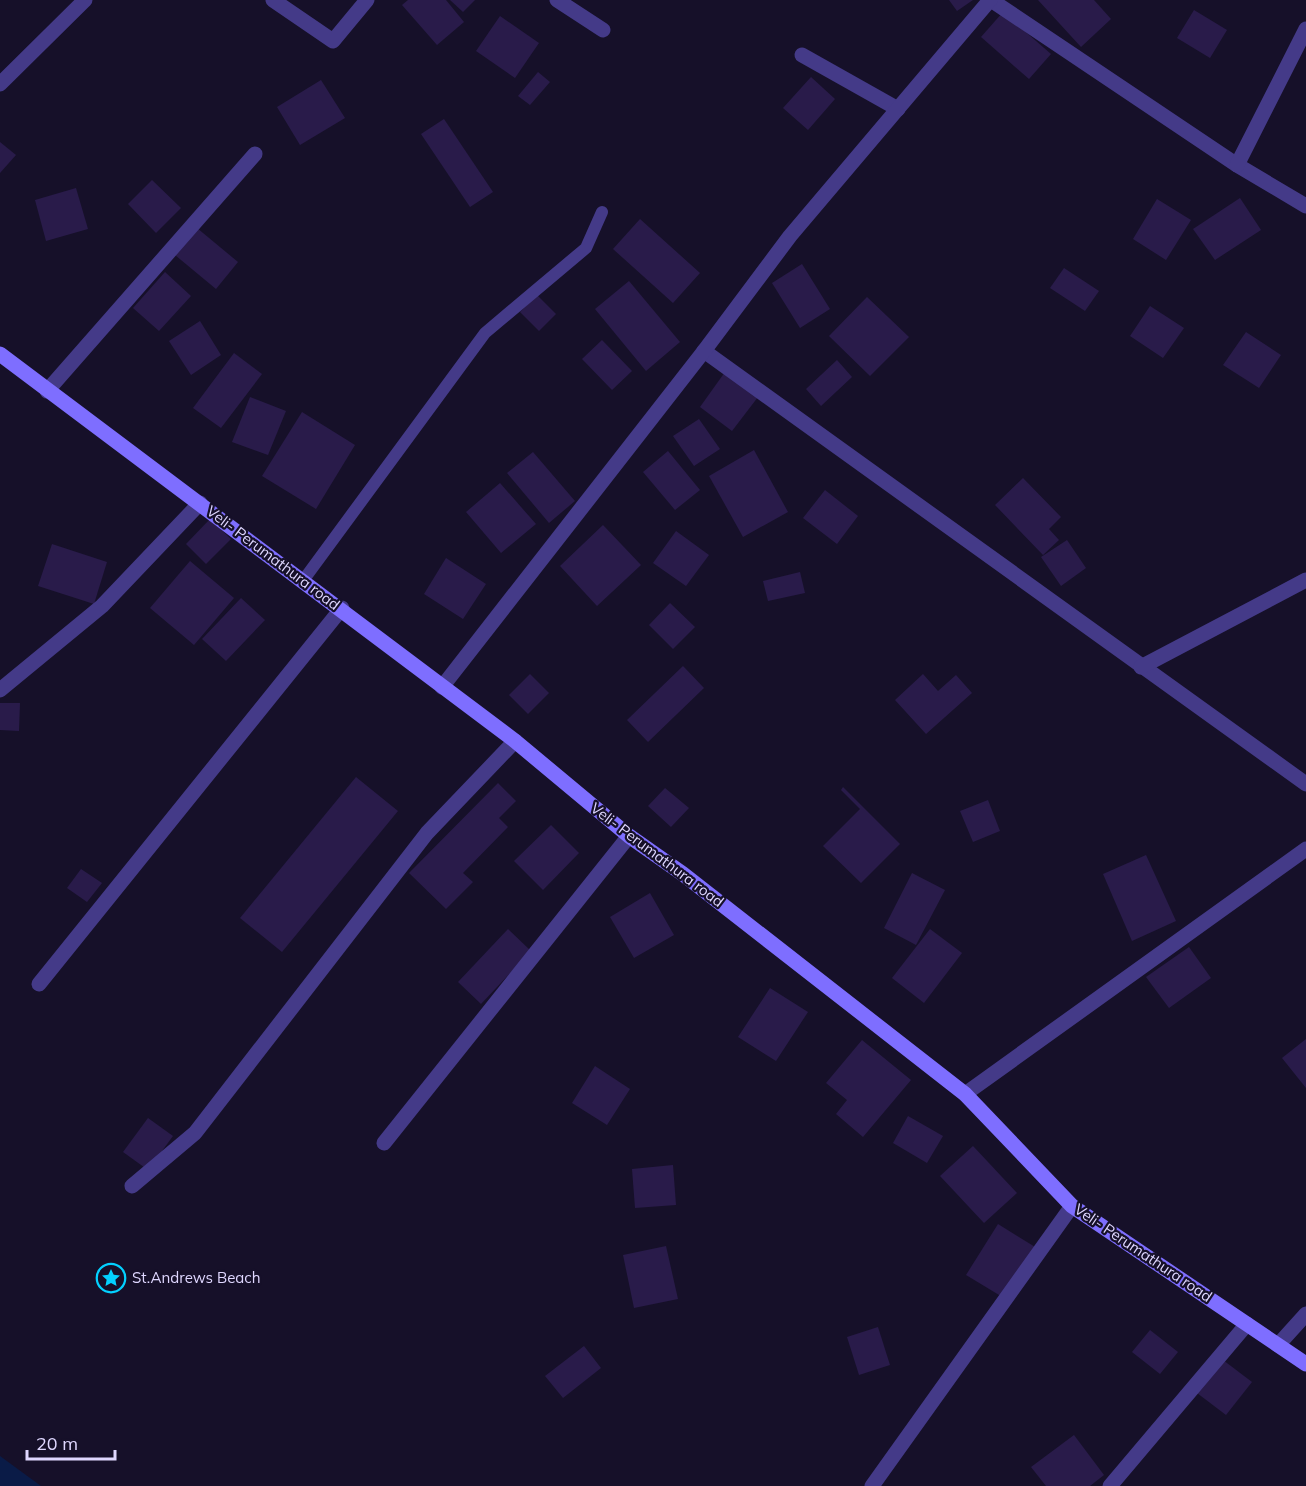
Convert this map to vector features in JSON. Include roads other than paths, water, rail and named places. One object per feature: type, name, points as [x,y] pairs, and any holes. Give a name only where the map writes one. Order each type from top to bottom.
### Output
[{"type":"main road","name":"Veli- Perumathura road","points":[[0,354],[200,502],[302,582],[342,608],[515,741],[629,836],[682,873],[966,1094],[1072,1206],[1306,1364]]},
{"type":"street","points":[[0,84],[85,0]]},
{"type":"street","points":[[273,0],[333,41],[368,0]]},
{"type":"street","points":[[557,0],[603,30]]},
{"type":"street","points":[[442,687],[704,351],[790,236],[991,0],[1237,165],[1306,206]]},
{"type":"street","points":[[1237,165],[1306,29]]},
{"type":"street","points":[[802,55],[898,109]]},
{"type":"street","points":[[47,391],[255,154]]},
{"type":"street","points":[[704,351],[1306,784]]},
{"type":"street","points":[[0,690],[102,606],[200,502]]},
{"type":"street","points":[[1141,666],[1306,580]]},
{"type":"street","points":[[39,984],[342,608]]},
{"type":"street","points":[[132,1186],[195,1133],[427,833],[515,741]]},
{"type":"street","points":[[384,1143],[629,836]]},
{"type":"street","points":[[966,1094],[1306,849]]},
{"type":"street","points":[[872,1486],[1072,1206]]},
{"type":"street","points":[[1278,1345],[1306,1314]]},
{"type":"street","points":[[1110,1486],[1247,1324]]},
{"type":"lane","points":[[302,582],[485,333],[586,248],[602,212]]},
{"type":"water","points":[[0,1456],[41,1486],[0,1486]]},
{"type":"place","name":"St.Andrews Beach","points":[[111,1278]]}]
